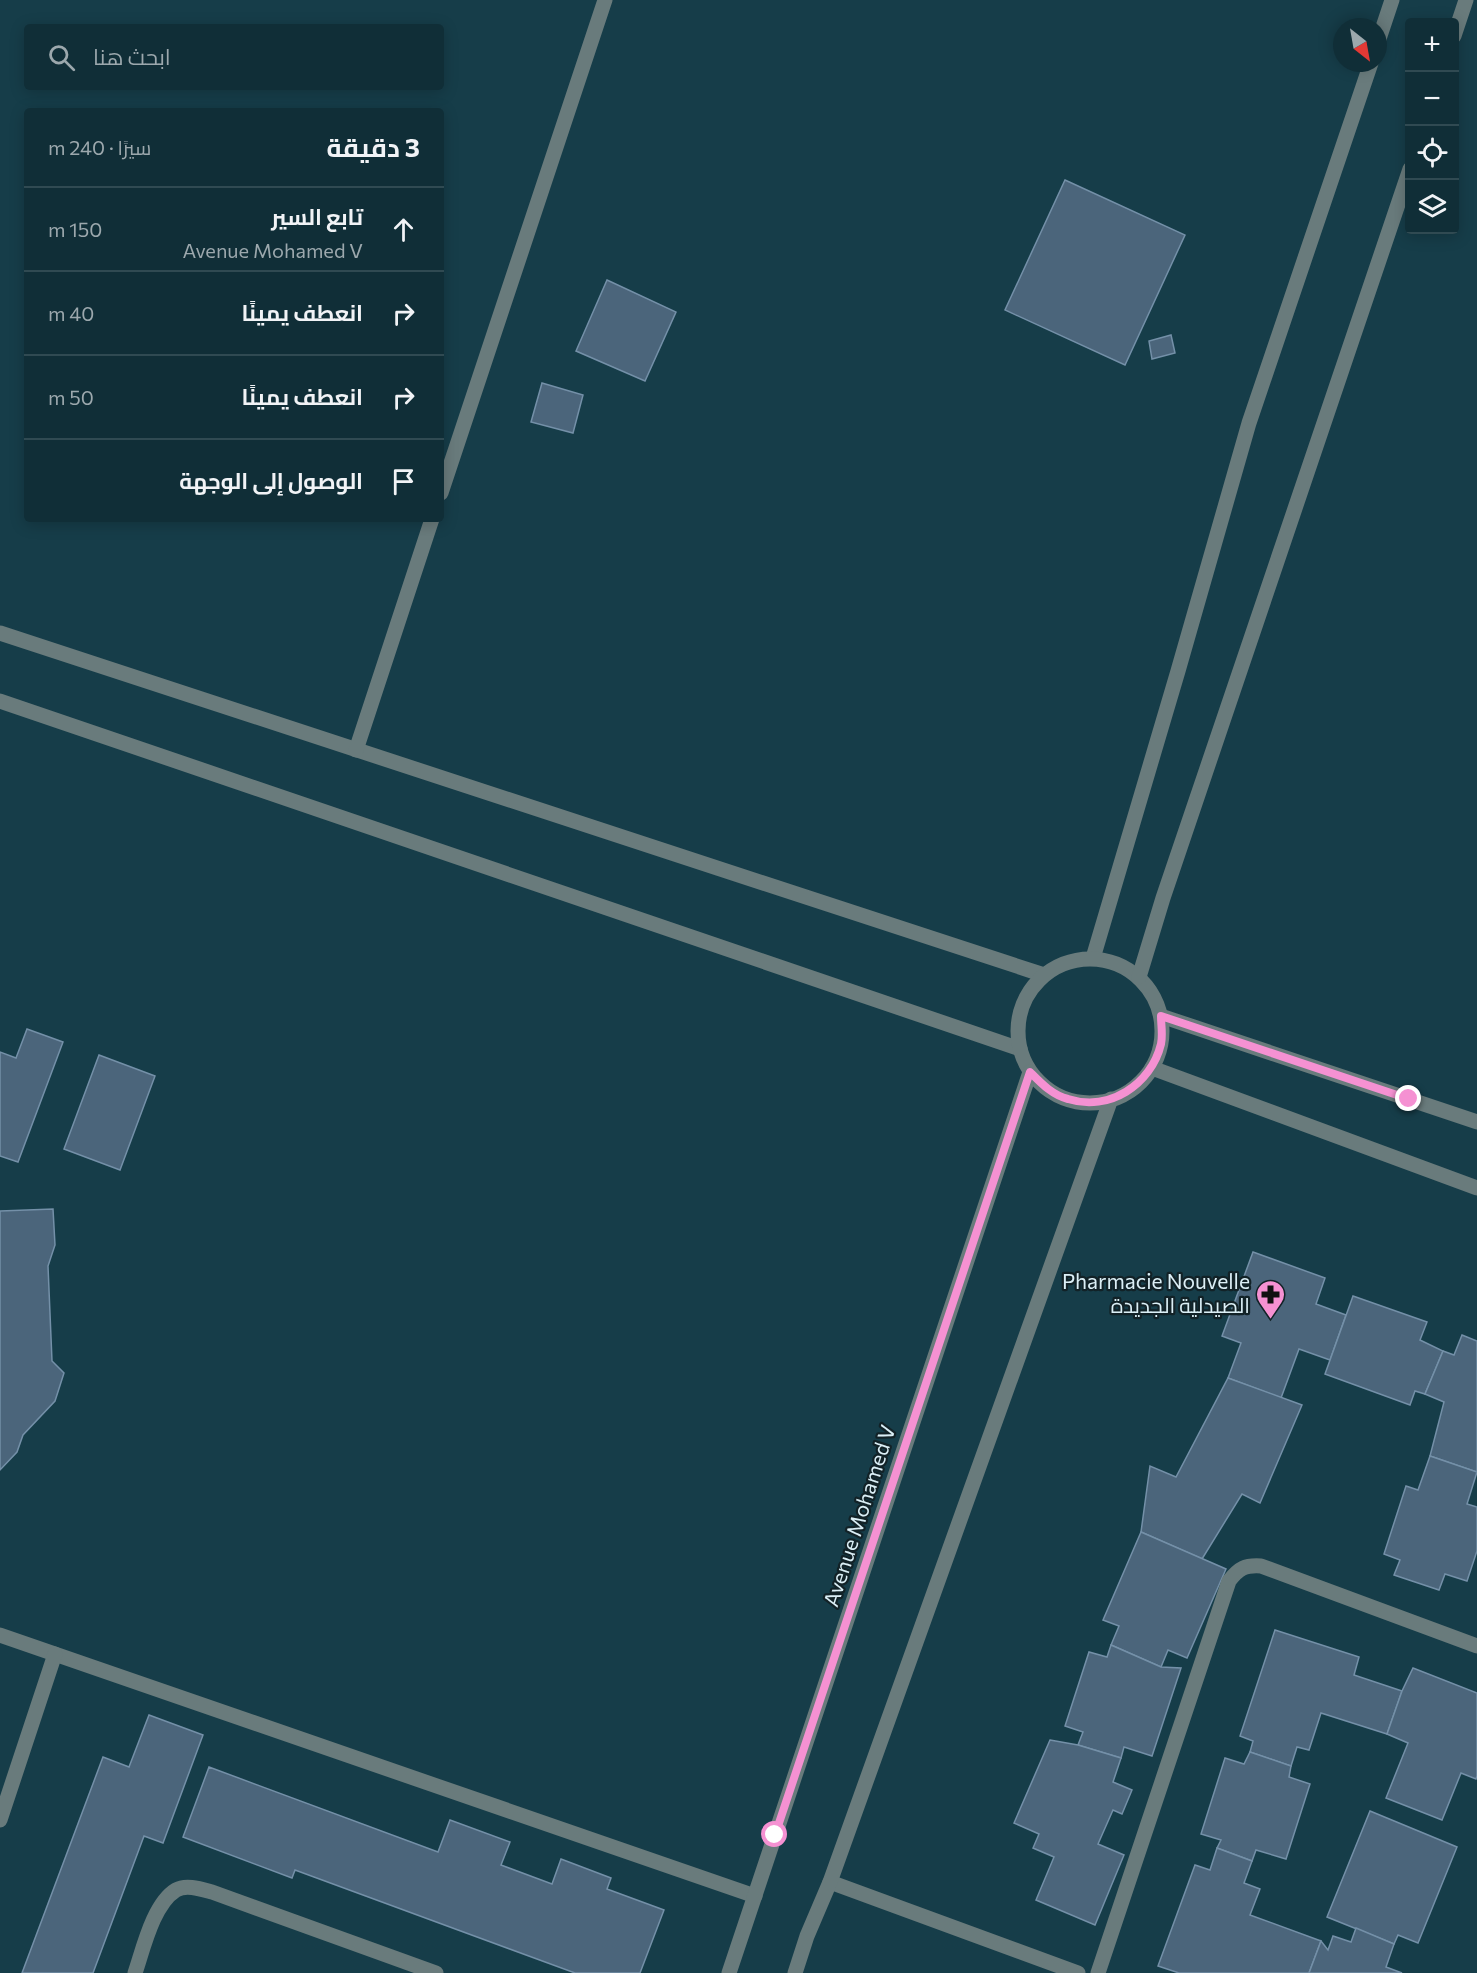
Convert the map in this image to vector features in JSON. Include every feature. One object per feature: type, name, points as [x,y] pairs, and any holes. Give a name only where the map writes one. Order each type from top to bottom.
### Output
[{"type":"street","points":[[444,484],[605,0]]},
{"type":"street","points":[[1386,18],[1392,0]]},
{"type":"street","points":[[1459,23],[1466,0]]},
{"type":"street","points":[[1093,958],[1249,423],[1368,72]]},
{"type":"street","points":[[1139,977],[1167,886],[1406,180]]},
{"type":"street","points":[[356,750],[431,522]]},
{"type":"street","points":[[0,633],[1044,975]]},
{"type":"street","points":[[0,701],[1020,1049]]},
{"type":"street","points":[[1093,958],[1117,963],[1139,977],[1149,988],[1161,1016],[1161,1043],[1152,1068],[1134,1088],[1111,1099],[1089,1103],[1066,1099],[1046,1088],[1030,1072],[1020,1049],[1018,1022],[1026,996],[1044,975],[1067,962],[1093,958]]},
{"type":"street","points":[[1161,1016],[1477,1122]]},
{"type":"street","points":[[1152,1068],[1477,1188]]},
{"type":"street","name":"Avenue Mohamed V","points":[[729,1973],[1030,1072]]},
{"type":"street","points":[[795,1973],[807,1936],[830,1882],[1111,1099]]},
{"type":"street","points":[[1098,1973],[1229,1581],[1240,1568],[1250,1565],[1262,1566],[1477,1646]]},
{"type":"street","points":[[0,1635],[755,1896]]},
{"type":"street","points":[[0,1820],[55,1654]]},
{"type":"street","points":[[830,1882],[1078,1973]]},
{"type":"street","points":[[135,1973],[156,1913],[177,1889],[194,1888],[212,1892],[436,1973]]},
{"type":"building","points":[[1065,180],[1185,235],[1125,365],[1005,310]]},
{"type":"building","points":[[607,280],[676,312],[645,381],[576,351]]},
{"type":"building","points":[[1171,335],[1175,353],[1152,359],[1149,341]]},
{"type":"building","points":[[542,383],[583,395],[573,433],[531,422]]},
{"type":"building","points":[[27,1029],[63,1042],[18,1162],[0,1156],[0,1052],[16,1058]]},
{"type":"building","points":[[99,1055],[155,1076],[120,1170],[64,1149]]},
{"type":"building","points":[[53,1209],[55,1245],[48,1266],[52,1361],[64,1373],[55,1401],[23,1435],[17,1452],[0,1470],[0,1211]]},
{"type":"building","points":[[1253,1252],[1325,1278],[1316,1304],[1346,1315],[1330,1360],[1299,1349],[1281,1398],[1228,1378],[1241,1343],[1222,1336]]},
{"type":"building","points":[[1353,1296],[1427,1322],[1420,1340],[1443,1351],[1425,1394],[1415,1391],[1410,1405],[1325,1374]]},
{"type":"building","points":[[1462,1335],[1477,1341],[1477,1472],[1430,1456],[1444,1402],[1425,1394],[1443,1351],[1454,1355]]},
{"type":"building","points":[[1228,1378],[1302,1405],[1260,1503],[1242,1494],[1202,1559],[1141,1532],[1150,1466],[1176,1477]]},
{"type":"building","points":[[1430,1456],[1477,1472],[1467,1504],[1477,1507],[1477,1551],[1467,1581],[1445,1574],[1439,1590],[1394,1575],[1400,1560],[1384,1554],[1406,1486],[1418,1490]]},
{"type":"building","points":[[1141,1532],[1226,1569],[1187,1658],[1168,1650],[1161,1667],[1111,1645],[1119,1626],[1103,1620]]},
{"type":"building","points":[[1275,1630],[1359,1657],[1354,1675],[1402,1691],[1387,1734],[1321,1713],[1309,1750],[1297,1747],[1291,1766],[1250,1752],[1253,1741],[1240,1736]]},
{"type":"building","points":[[1111,1645],[1161,1667],[1181,1668],[1152,1756],[1124,1747],[1121,1758],[1078,1745],[1083,1732],[1065,1726],[1089,1652],[1107,1657]]},
{"type":"building","points":[[1413,1668],[1477,1693],[1477,1776],[1476,1779],[1461,1773],[1442,1820],[1386,1798],[1408,1743],[1387,1734],[1402,1691]]},
{"type":"building","points":[[149,1715],[203,1735],[163,1843],[144,1836],[93,1973],[22,1973],[103,1757],[129,1767]]},
{"type":"building","points":[[1050,1740],[1078,1745],[1121,1758],[1113,1782],[1132,1790],[1122,1814],[1113,1810],[1098,1844],[1124,1855],[1095,1925],[1036,1900],[1054,1857],[1033,1848],[1039,1834],[1014,1823]]},
{"type":"building","points":[[1250,1752],[1291,1766],[1289,1777],[1310,1784],[1286,1859],[1256,1850],[1252,1861],[1217,1848],[1221,1840],[1201,1834],[1225,1758],[1244,1764]]},
{"type":"building","points":[[209,1767],[438,1852],[450,1820],[510,1842],[501,1865],[552,1884],[561,1859],[611,1878],[607,1889],[664,1910],[640,1973],[575,1973],[295,1870],[292,1878],[183,1837]]},
{"type":"building","points":[[1370,1811],[1457,1847],[1418,1943],[1398,1935],[1394,1944],[1327,1917]]},
{"type":"building","points":[[1217,1848],[1252,1861],[1244,1883],[1260,1889],[1250,1915],[1321,1941],[1309,1973],[1179,1973],[1158,1966],[1195,1865],[1210,1870]]},
{"type":"building","points":[[1356,1928],[1394,1944],[1386,1967],[1402,1973],[1309,1973],[1321,1941],[1328,1950],[1333,1936],[1351,1942]]},
{"type":"place","name":"Pharmacie Nouvelle الصيدلية الجديدة","points":[[1271,1320]]},
{"type":"route","points":[[775,1835],[1030,1072],[1046,1088],[1066,1099],[1089,1103],[1111,1099],[1134,1088],[1152,1068],[1161,1043],[1161,1016],[1409,1099]]}]
